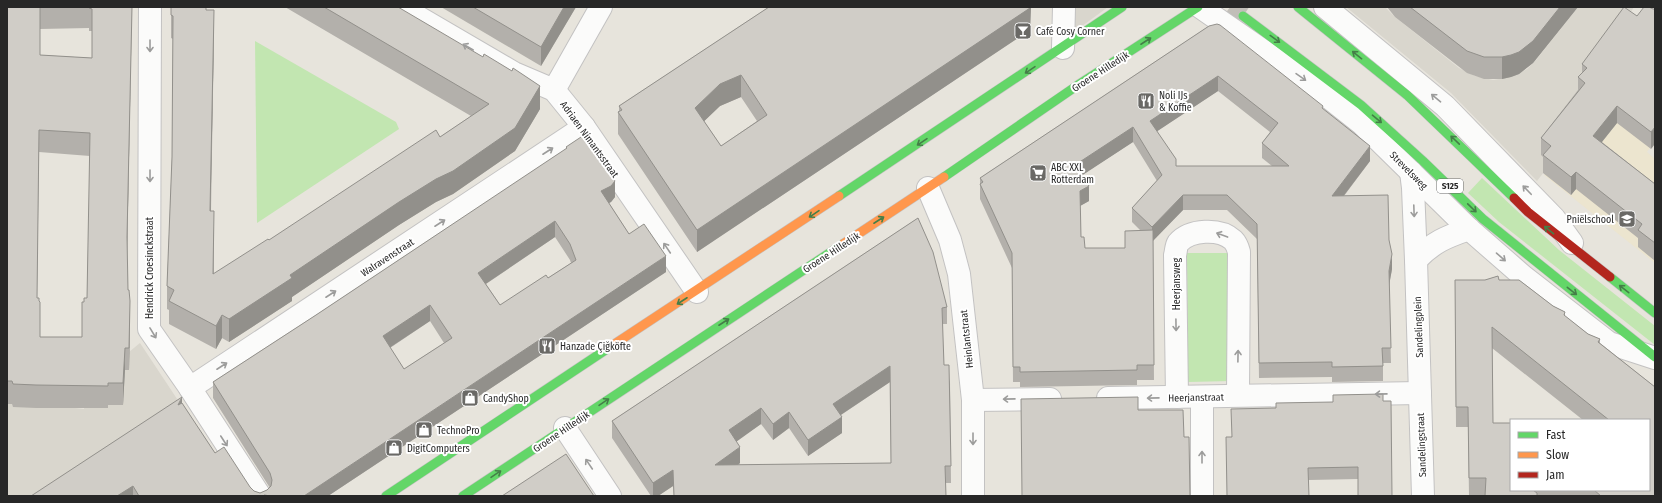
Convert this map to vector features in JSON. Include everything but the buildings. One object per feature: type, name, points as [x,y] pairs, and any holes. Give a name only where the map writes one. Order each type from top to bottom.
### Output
[{"type":"street","name":"Hendrick Croesinckstraat","points":[[150,7],[149,329],[190,388],[260,496]]},
{"type":"street","name":"Adriaen Nimantsstraat","points":[[401,7],[514,73],[554,90],[584,127],[697,292]]},
{"type":"street","points":[[554,90],[601,7]]},
{"type":"street","points":[[1063,48],[1064,7]]},
{"type":"street","points":[[386,496],[697,292],[1122,7]]},
{"type":"street","name":"Strevelsweg","points":[[1199,7],[1314,86],[1362,124],[1469,229],[1524,277],[1609,343],[1655,357]]},
{"type":"street","name":"Groene Hilledijk","points":[[464,496],[928,188],[1078,85],[1199,7]]},
{"type":"street","points":[[1298,7],[1407,95],[1528,212],[1655,313]]},
{"type":"street","points":[[1326,7],[1445,106],[1554,218],[1580,254]]},
{"type":"street","name":"Strevelsweg","points":[[1243,16],[1361,105],[1423,161],[1489,224],[1655,357]]},
{"type":"street","name":"Walravenstraat","points":[[190,388],[584,127]]},
{"type":"street","name":"Sandelingplein","points":[[1411,172],[1416,260],[1420,393]]},
{"type":"street","name":"Heinlantstraat","points":[[928,188],[957,259],[973,400],[973,496]]},
{"type":"street","points":[[1416,260],[1429,247],[1441,239],[1469,229]]},
{"type":"street","name":"Heerjansweg","points":[[1177,397],[1175,255],[1177,244],[1190,234],[1209,232],[1224,234],[1234,241],[1239,252],[1238,395]]},
{"type":"street","name":"Heerjanstraat","points":[[1091,398],[1420,393]]},
{"type":"street","name":"Sandelingstraat","points":[[1420,393],[1423,496]]},
{"type":"street","points":[[1202,397],[1202,496]]},
{"type":"street","points":[[973,400],[1067,399]]},
{"type":"street","points":[[565,428],[610,496]]},
{"type":"shaded area","points":[[1071,7],[1108,7],[1074,32]]},
{"type":"shaded area","points":[[1346,7],[1385,7],[1395,17],[1459,68],[1475,76],[1493,80],[1511,77],[1527,69],[1536,60],[1578,7],[1634,7],[1541,155],[1551,163],[1537,181],[1451,93]]},
{"type":"shaded area","name":"Pniëlschool","points":[[1593,91],[1655,141],[1647,152],[1655,159],[1655,263],[1544,175],[1554,163]]},
{"type":"shaded area","points":[[140,343],[185,411],[55,496],[7,496],[7,404],[12,404],[13,406],[75,407],[84,409],[84,405],[108,408],[108,405],[123,405],[125,370],[129,370],[129,352]]},
{"type":"green space","points":[[255,41],[396,122],[399,129],[257,223]]},
{"type":"green space","points":[[1482,178],[1559,250],[1655,326],[1655,345],[1499,222],[1468,193]]},
{"type":"green space","points":[[1187,253],[1231,253],[1232,381],[1188,382]]},
{"type":"tunnel","points":[[1230,7],[1243,16]]},
{"type":"traffic: fast","points":[[839,196],[1122,7]]},
{"type":"traffic: fast","points":[[944,177],[1078,85],[1198,7]]},
{"type":"traffic: fast","points":[[1298,7],[1407,95],[1514,198]]},
{"type":"traffic: fast","points":[[1243,16],[1361,105],[1423,161],[1483,219],[1655,357]]},
{"type":"traffic: fast","points":[[463,496],[843,244]]},
{"type":"traffic: fast","points":[[1610,277],[1655,313]]},
{"type":"traffic: fast","points":[[386,496],[610,347]]},
{"type":"traffic: slow","points":[[843,244],[944,177]]},
{"type":"traffic: slow","points":[[610,347],[839,196]]},
{"type":"traffic: jam","points":[[1514,198],[1528,212],[1610,277]]},
{"type":"place","name":"Café Cosy Corner","points":[[1023,31]]},
{"type":"place","name":"Noli IJs & Koffie","points":[[1146,101]]},
{"type":"place","name":"ABC XXL Rotterdam","points":[[1038,173]]},
{"type":"place","name":"Pniëlschool","points":[[1627,219]]},
{"type":"place","name":"Hanzade Çiğköfte","points":[[547,346]]},
{"type":"place","name":"CandyShop","points":[[470,398]]},
{"type":"place","name":"TechnoPro","points":[[424,430]]},
{"type":"place","name":"DigitComputers","points":[[394,448]]}]
